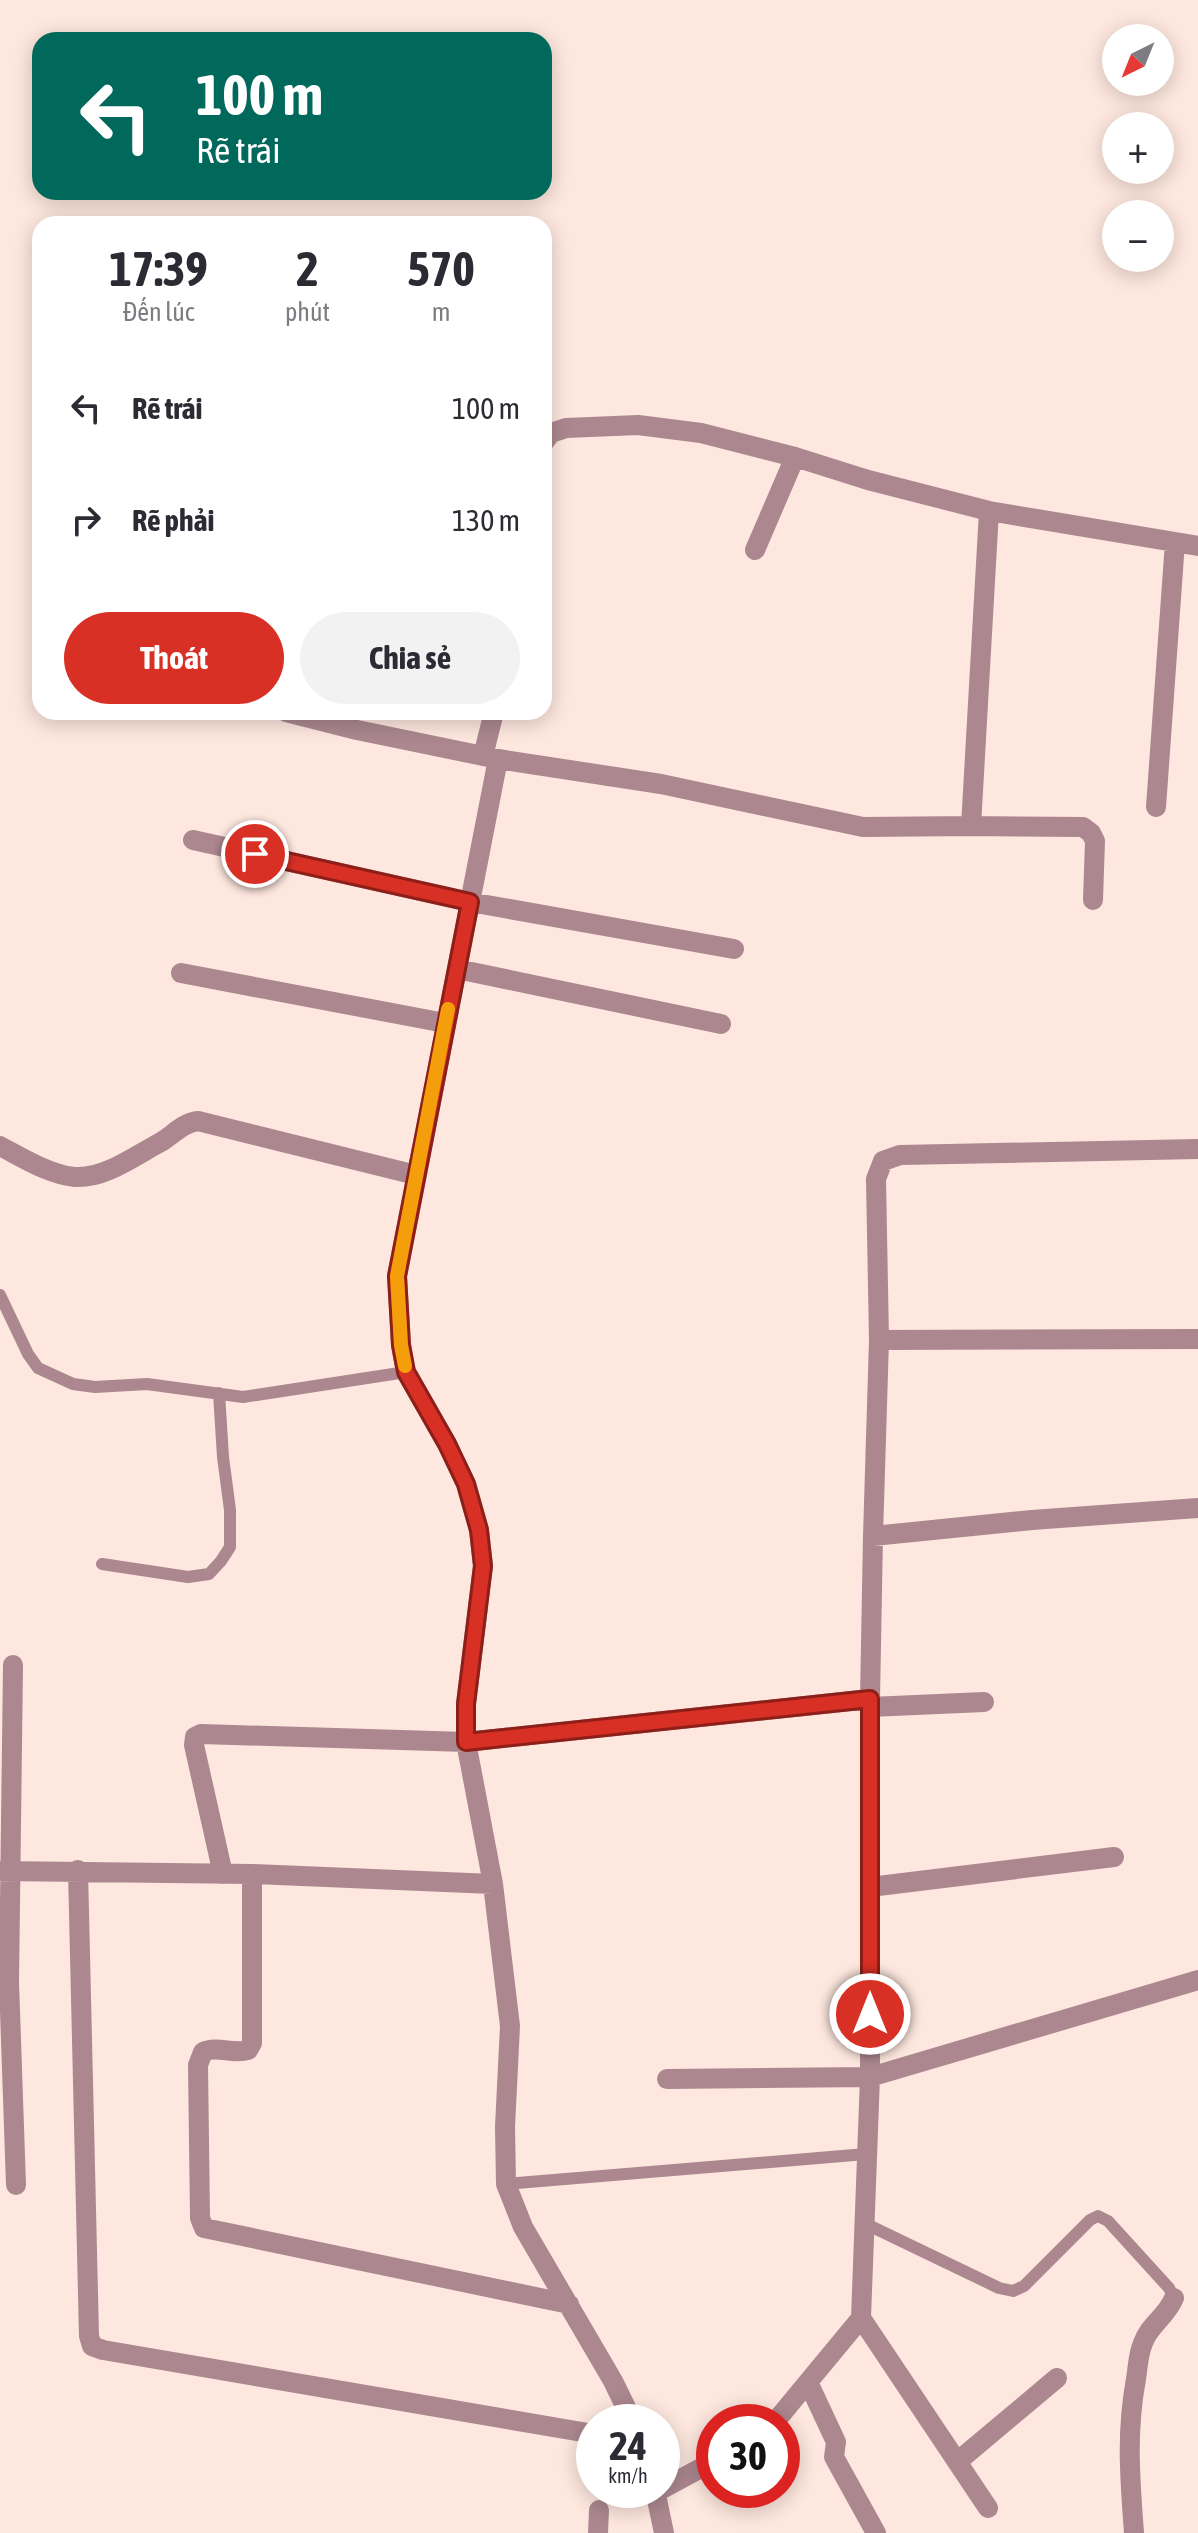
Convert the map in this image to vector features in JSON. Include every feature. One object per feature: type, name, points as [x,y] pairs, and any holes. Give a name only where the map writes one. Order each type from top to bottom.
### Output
[{"type":"street","points":[[552,433],[566,428],[638,425],[701,433],[989,511],[1198,546]]},
{"type":"street","points":[[755,550],[795,457]]},
{"type":"street","points":[[971,826],[989,511]]},
{"type":"street","points":[[1156,807],[1175,542]]},
{"type":"street","points":[[493,720],[470,902],[397,1276],[401,1345],[406,1372],[466,1484],[479,1530],[483,1566],[466,1704],[466,1742],[493,1884],[510,2026],[505,2127],[506,2184],[523,2227],[624,2404]]},
{"type":"street","points":[[358,721],[490,758],[661,784],[863,827],[1083,827],[1095,841],[1093,900]]},
{"type":"street","points":[[193,840],[470,902],[734,949]]},
{"type":"street","points":[[457,969],[721,1024]]},
{"type":"street","points":[[181,973],[445,1023]]},
{"type":"street","points":[[0,1146],[58,1173],[86,1177],[107,1171],[166,1139],[187,1123],[198,1121],[416,1175]]},
{"type":"street","points":[[790,2404],[861,2318],[870,2077],[870,1703],[879,1340],[876,1179],[883,1161],[900,1155],[1198,1149]]},
{"type":"street","points":[[879,1340],[1198,1339]]},
{"type":"street","points":[[873,1536],[1198,1508]]},
{"type":"street","points":[[13,1665],[6,1713],[5,1871],[16,2185]]},
{"type":"street","points":[[223,1874],[194,1745],[195,1737],[201,1734],[466,1742],[870,1703],[984,1702]]},
{"type":"street","points":[[870,1887],[1114,1857]]},
{"type":"street","points":[[78,1870],[89,2336],[92,2346],[118,2353],[576,2431]]},
{"type":"street","points":[[5,1871],[252,1874],[493,1884]]},
{"type":"street","points":[[252,1874],[252,2043],[248,2050],[239,2053],[213,2048],[203,2052],[198,2065],[200,2218],[204,2228],[569,2304]]},
{"type":"street","points":[[667,2079],[870,2077],[1198,1980]]},
{"type":"street","points":[[1134,2533],[1129,2417],[1141,2347],[1148,2330],[1170,2308],[1174,2298]]},
{"type":"street","points":[[861,2318],[988,2508]]},
{"type":"street","points":[[957,2462],[1057,2378]]},
{"type":"street","points":[[808,2382],[836,2442],[834,2457],[876,2533]]},
{"type":"street","points":[[661,2508],[664,2533]]},
{"type":"street","points":[[598,2533],[599,2510]]},
{"type":"lane","points":[[0,1295],[28,1354],[38,1368],[73,1384],[95,1387],[147,1384],[243,1397],[406,1372]]},
{"type":"lane","points":[[102,1564],[188,1577],[209,1574],[221,1561],[230,1547],[230,1510],[219,1393]]},
{"type":"lane","points":[[506,2184],[866,2154]]},
{"type":"lane","points":[[866,2224],[999,2288],[1013,2291],[1024,2286],[1090,2220],[1098,2216],[1108,2221],[1169,2288],[1174,2298]]},
{"type":"slow traffic","points":[[405,1366],[397,1276],[448,1009]]},
{"type":"route","points":[[255,854],[470,902],[397,1276],[401,1345],[406,1372],[466,1484],[479,1530],[483,1566],[466,1704],[466,1742],[870,1699],[870,2014]]}]
